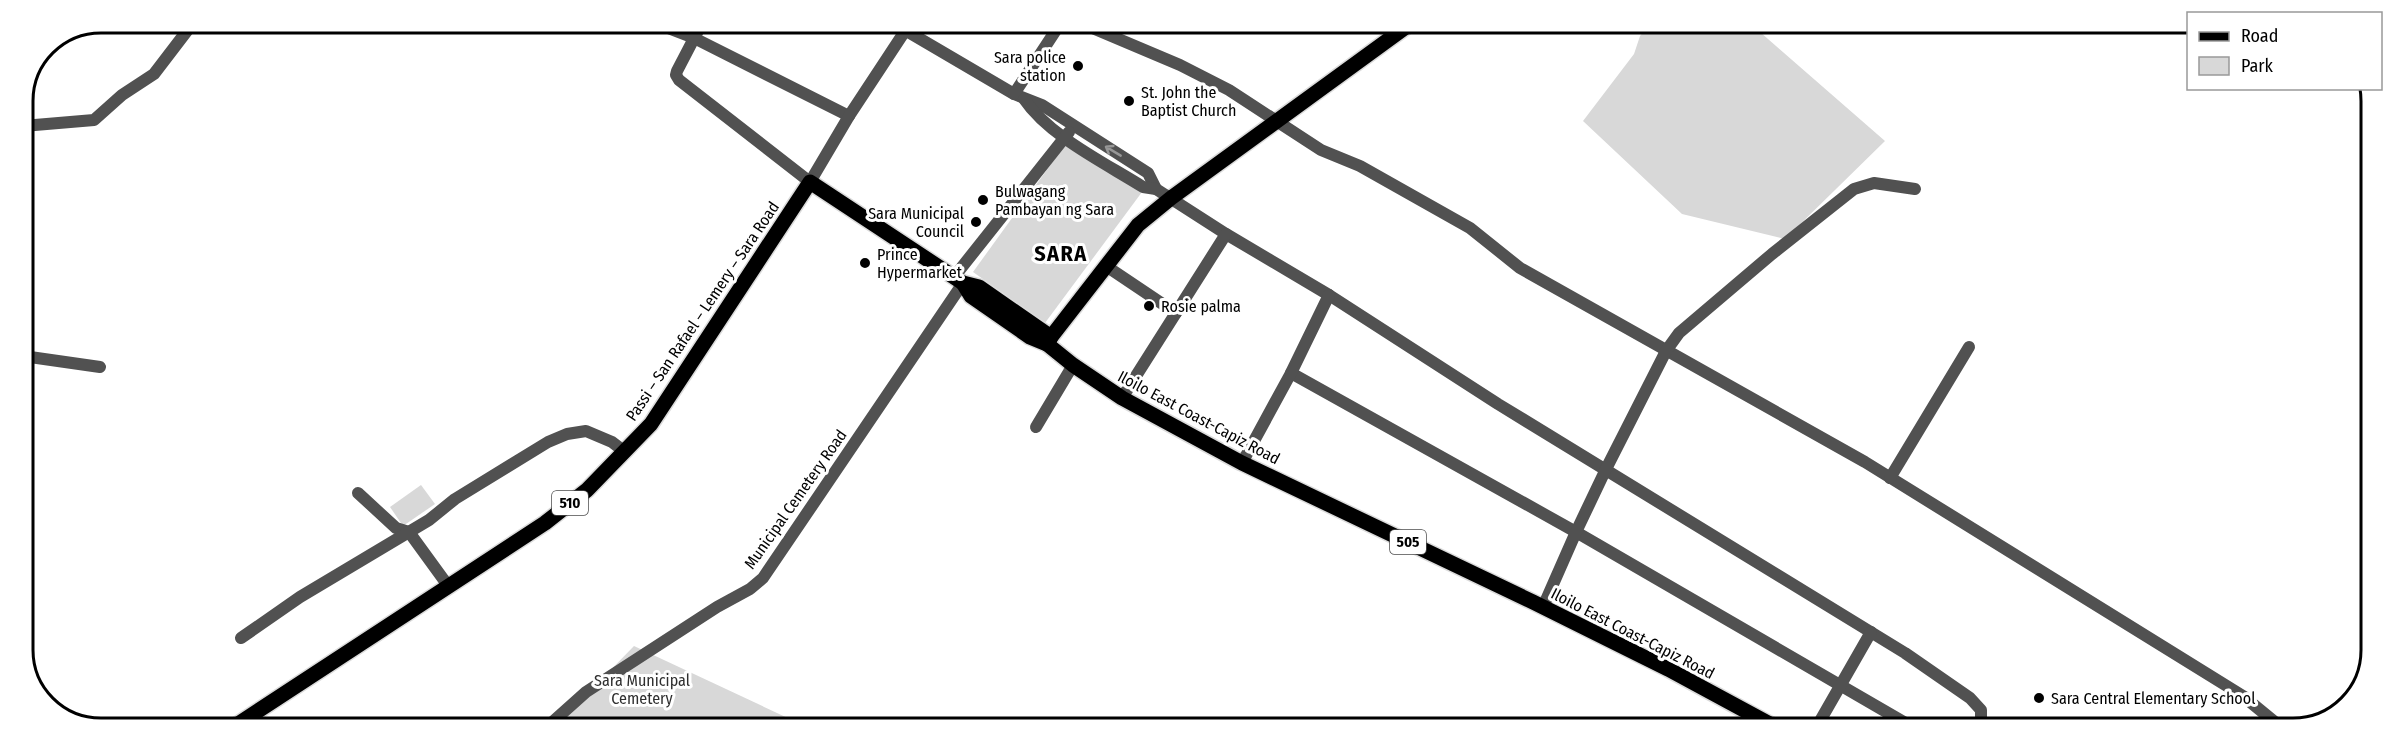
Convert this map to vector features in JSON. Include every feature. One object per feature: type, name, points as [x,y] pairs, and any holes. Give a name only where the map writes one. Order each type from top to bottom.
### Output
[{"type":"main road","points":[[810,182],[958,280],[971,296],[1030,337],[1049,340],[1138,225],[1171,198],[1398,33]]},
{"type":"main road","name":"Passi – San Rafael – Lemery – Sara Road","points":[[247,718],[545,523],[587,490],[651,424],[810,182]]},
{"type":"main road","name":"Iloilo East Coast-Capiz Road","points":[[1049,340],[1073,365],[1122,398],[1242,463],[1543,607],[1668,669],[1759,718]]},
{"type":"street","points":[[33,125],[99,118],[122,95],[154,74],[185,33]]},
{"type":"street","points":[[681,33],[849,116]]},
{"type":"street","points":[[697,33],[676,71],[679,80],[810,182],[849,116],[904,33]]},
{"type":"street","points":[[908,33],[1019,97],[1042,105],[1075,128],[1148,172],[1156,189]]},
{"type":"street","points":[[1019,97],[1055,33]]},
{"type":"street","points":[[1104,33],[1180,65],[1229,90],[1321,150],[1360,166],[1470,228],[1520,268],[1890,478],[2243,696],[2269,718]]},
{"type":"street","points":[[1019,97],[1033,113],[1064,136],[1143,187],[1156,189],[1171,198],[1226,234],[1329,295],[1498,404],[1905,652],[1970,698],[1981,710],[1981,718]]},
{"type":"street","name":"Municipal Cemetery Road","points":[[557,718],[586,692],[717,607],[750,589],[763,578],[958,280],[1064,136],[1075,128]]},
{"type":"street","points":[[1543,607],[1606,469],[1666,351],[1678,333],[1854,189],[1874,183],[1915,189]]},
{"type":"street","points":[[1122,398],[1226,234]]},
{"type":"street","points":[[1106,266],[1176,313]]},
{"type":"street","points":[[1242,463],[1291,373],[1329,295]]},
{"type":"street","points":[[1890,478],[1969,347]]},
{"type":"street","points":[[33,357],[100,367]]},
{"type":"street","points":[[1036,427],[1073,365]]},
{"type":"street","points":[[1291,373],[1576,532],[1897,718]]},
{"type":"street","points":[[241,638],[300,597],[429,520],[454,499],[548,442],[567,434],[585,431],[612,442],[625,452]]},
{"type":"street","points":[[358,493],[396,528],[409,532],[449,587]]},
{"type":"street","points":[[1821,718],[1871,632]]},
{"type":"green space","points":[[1642,33],[1761,33],[1885,141],[1785,239],[1682,214],[1583,121],[1634,54]]},
{"type":"green space","points":[[1067,142],[1142,192],[1045,323],[973,272]]},
{"type":"green space","points":[[421,485],[435,504],[403,526],[390,507]]},
{"type":"green space","name":"Sara Municipal Cemetery","points":[[634,646],[788,718],[564,718]]},
{"type":"place","name":"Sara police station","points":[[1078,66]]},
{"type":"place","name":"St. John the Baptist Church","points":[[1129,101]]},
{"type":"place","name":"Bulwagang Pambayan ng Sara","points":[[983,200]]},
{"type":"place","name":"Sara Municipal Council","points":[[976,222]]},
{"type":"place","name":"Prince Hypermarket","points":[[865,263]]},
{"type":"place","name":"Rosie palma","points":[[1149,306]]},
{"type":"place","name":"Sara Central Elementary School","points":[[2039,698]]},
{"type":"district","name":"SARA","points":[[1061,253]]}]
